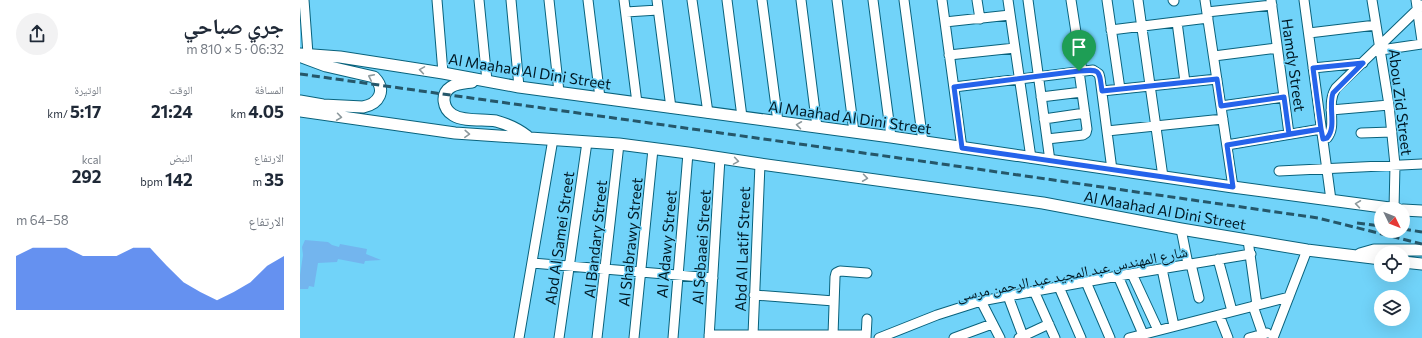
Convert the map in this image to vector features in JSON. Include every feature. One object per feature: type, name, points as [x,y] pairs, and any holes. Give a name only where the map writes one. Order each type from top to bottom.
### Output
[{"type":"main road","name":"Al Maahad Al Dini Street","points":[[303,55],[340,57],[443,73],[519,87],[891,137],[1112,170],[1374,206]]},
{"type":"main road","points":[[300,102],[363,107],[374,103],[380,93],[380,86],[374,77],[326,66],[303,55]]},
{"type":"main road","points":[[487,81],[457,84],[450,87],[444,98],[445,107],[456,117],[496,121],[519,130],[530,137]]},
{"type":"main road","name":"Al Maahad Al Dini Street","points":[[300,111],[455,133],[620,144],[688,153],[1043,203],[1181,229],[1307,250],[1374,258]]},
{"type":"main road","points":[[1410,210],[1422,211]]},
{"type":"main road","points":[[1356,256],[1374,250],[1422,250]]},
{"type":"main road","points":[[1410,263],[1422,264]]},
{"type":"street","points":[[303,55],[304,0]]},
{"type":"street","points":[[436,0],[443,73]]},
{"type":"street","points":[[479,0],[487,81]]},
{"type":"street","points":[[511,0],[519,87]]},
{"type":"street","points":[[549,0],[559,92]]},
{"type":"street","points":[[588,0],[600,98]]},
{"type":"street","points":[[624,0],[637,103]]},
{"type":"street","points":[[692,0],[708,113]]},
{"type":"street","points":[[727,0],[742,117]]},
{"type":"street","points":[[762,0],[778,122]]},
{"type":"street","points":[[801,0],[817,127]]},
{"type":"street","points":[[837,0],[854,132]]},
{"type":"street","points":[[873,0],[891,137]]},
{"type":"street","points":[[904,0],[923,142]]},
{"type":"street","points":[[942,0],[962,148]]},
{"type":"street","points":[[977,0],[980,19]]},
{"type":"street","points":[[1008,0],[1031,158]]},
{"type":"street","points":[[1028,0],[1050,161]]},
{"type":"street","points":[[1047,139],[1085,135],[1087,132],[1081,71],[1071,0]]},
{"type":"street","points":[[1107,0],[1120,89]]},
{"type":"street","points":[[1138,0],[1163,177]]},
{"type":"street","points":[[1205,0],[1233,187]]},
{"type":"street","points":[[1304,0],[1331,200]]},
{"type":"street","name":"Abou Zid Street","points":[[1372,0],[1381,48],[1389,105],[1395,165],[1395,202]]},
{"type":"street","points":[[1416,0],[1420,8],[1422,41]]},
{"type":"street","points":[[1111,30],[1177,22],[1271,2]]},
{"type":"street","name":"Hamdy Street","points":[[1271,2],[1289,134]]},
{"type":"street","points":[[626,12],[657,5],[671,108]]},
{"type":"street","points":[[1323,139],[1327,138],[1332,131],[1330,110],[1331,99],[1336,88],[1381,48],[1420,8]]},
{"type":"street","points":[[945,22],[1010,15]]},
{"type":"street","points":[[1177,22],[1185,82]]},
{"type":"street","points":[[1308,33],[1376,25]]},
{"type":"street","points":[[1381,48],[1422,44]]},
{"type":"street","points":[[950,55],[1015,48]]},
{"type":"street","points":[[1214,56],[1277,48]]},
{"type":"street","points":[[1313,68],[1363,63]]},
{"type":"street","points":[[954,87],[1093,70],[1100,78],[1112,170]]},
{"type":"street","points":[[1102,91],[1217,79]]},
{"type":"street","points":[[1041,97],[1082,92]]},
{"type":"street","points":[[1221,106],[1284,97]]},
{"type":"street","points":[[1330,110],[1389,105]]},
{"type":"street","points":[[1044,119],[1085,113]]},
{"type":"street","points":[[1107,131],[1223,119]]},
{"type":"street","points":[[1227,145],[1321,129]]},
{"type":"street","points":[[1361,132],[1392,132]]},
{"type":"street","points":[[519,338],[553,139]]},
{"type":"street","name":"Abd Al Samei Street","points":[[559,338],[587,142]]},
{"type":"street","name":"Al Bandary Street","points":[[597,338],[620,144]]},
{"type":"street","name":"Al Shabrawy Street","points":[[634,338],[654,149]]},
{"type":"street","name":"Al Adawy Street","points":[[673,338],[688,153]]},
{"type":"street","name":"Al Sebaaei Street","points":[[709,336],[720,158]]},
{"type":"street","name":"Abd Al Latif Street","points":[[752,335],[760,164]]},
{"type":"street","points":[[1279,171],[1422,164]]},
{"type":"street","points":[[1181,229],[1199,298]]},
{"type":"street","points":[[1248,240],[1251,254],[1255,306],[1263,335]]},
{"type":"street","points":[[1249,338],[1263,335],[1274,335],[1307,250]]},
{"type":"street","name":"شارع المهندس عبد المجيد عبد الرحمن مرسى","points":[[879,338],[937,314],[981,301],[1251,254]]},
{"type":"street","points":[[1218,259],[1232,311]]},
{"type":"street","points":[[532,263],[713,278]]},
{"type":"street","points":[[1162,269],[1174,326]]},
{"type":"street","points":[[833,335],[834,278],[836,273],[840,271],[867,273]]},
{"type":"street","points":[[1132,274],[1158,330]]},
{"type":"street","points":[[1118,276],[1140,336]]},
{"type":"street","points":[[1086,282],[1110,338]]},
{"type":"street","points":[[1059,287],[1081,338]]},
{"type":"street","points":[[1034,291],[1055,338]]},
{"type":"street","points":[[754,295],[834,301]]},
{"type":"street","points":[[1008,296],[1021,337],[1049,324]]},
{"type":"street","points":[[1129,338],[1289,297]]},
{"type":"street","points":[[981,301],[1000,338]]},
{"type":"street","points":[[1219,315],[1228,338]]},
{"type":"street","points":[[709,336],[752,335],[818,337],[833,335],[866,337],[867,319]]},
{"type":"street","points":[[956,338],[992,324]]},
{"type":"building","points":[[305,240],[328,242],[339,247],[340,244],[367,249],[366,254],[381,260],[365,261],[364,264],[338,259],[337,262],[318,263],[314,287],[309,286],[308,289],[300,289],[300,275],[303,255],[302,247]]},
{"type":"railway","points":[[300,74],[1318,218],[1422,244]]},
{"type":"railway","points":[[1357,223],[1374,225]]},
{"type":"railway","points":[[1410,230],[1422,232]]},
{"type":"route","points":[[1079,71],[954,87],[962,148],[1233,187],[1227,145],[1321,129],[1323,139],[1327,138],[1332,131],[1330,110],[1333,93],[1336,88],[1363,63],[1313,68],[1321,129],[1289,134],[1284,97],[1221,106],[1217,79],[1102,91],[1099,74],[1093,70],[1079,71]]}]
